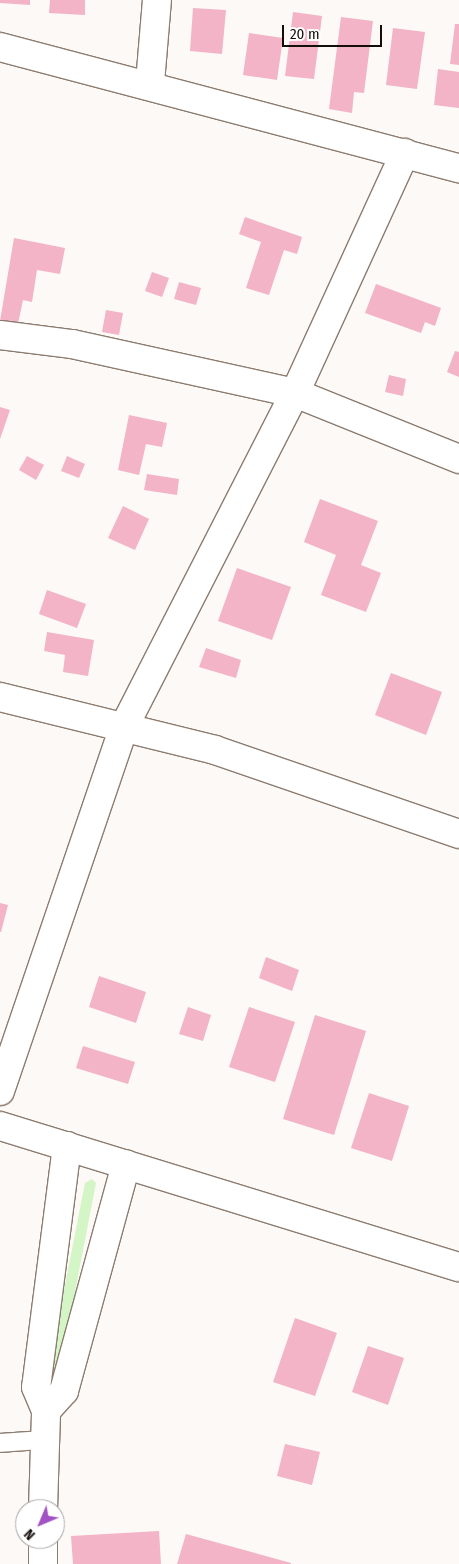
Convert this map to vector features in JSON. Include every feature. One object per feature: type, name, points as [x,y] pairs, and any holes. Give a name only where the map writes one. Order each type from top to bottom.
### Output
[{"type":"street","points":[[150,83],[157,0]]},
{"type":"street","points":[[0,47],[150,83],[459,168]]},
{"type":"street","points":[[0,1091],[124,727],[295,393],[405,153]]},
{"type":"street","points":[[0,335],[72,344],[295,393],[459,459]]},
{"type":"street","points":[[0,697],[216,750],[459,834]]},
{"type":"street","points":[[0,1126],[459,1266]]},
{"type":"street","points":[[43,1499],[42,1440],[46,1411],[36,1386],[67,1146]]},
{"type":"street","points":[[46,1411],[64,1391],[126,1164]]},
{"type":"street","points":[[43,1549],[43,1564]]},
{"type":"lane","points":[[0,1443],[42,1440]]},
{"type":"green space","points":[[92,1179],[96,1183],[56,1390],[45,1387],[85,1183]]},
{"type":"building","points":[[0,0],[30,0],[30,5],[0,3]]},
{"type":"building","points":[[50,0],[85,0],[85,15],[49,13]]},
{"type":"building","points":[[193,8],[226,10],[222,54],[190,51]]},
{"type":"building","points":[[293,12],[322,16],[314,79],[285,76]]},
{"type":"building","points":[[341,17],[373,21],[364,93],[354,92],[352,113],[329,109]]},
{"type":"building","points":[[455,24],[459,24],[459,65],[450,64]]},
{"type":"building","points":[[393,28],[425,32],[417,89],[386,85]]},
{"type":"building","points":[[249,33],[283,38],[277,80],[243,75]]},
{"type":"building","points":[[438,69],[459,72],[459,108],[434,105]]},
{"type":"building","points":[[245,217],[302,237],[297,254],[284,250],[269,295],[246,288],[261,242],[239,234]]},
{"type":"building","points":[[14,238],[65,248],[60,274],[37,270],[32,302],[23,300],[18,324],[0,321]]},
{"type":"building","points":[[152,272],[169,278],[162,297],[145,291]]},
{"type":"building","points":[[179,282],[201,288],[196,305],[174,299]]},
{"type":"building","points":[[376,284],[441,308],[435,326],[425,322],[421,333],[365,313]]},
{"type":"building","points":[[106,310],[123,313],[119,335],[102,332]]},
{"type":"building","points":[[455,351],[459,352],[459,377],[447,372]]},
{"type":"building","points":[[389,375],[406,379],[403,396],[385,392]]},
{"type":"building","points":[[0,407],[10,410],[0,439]]},
{"type":"building","points":[[129,415],[167,423],[162,447],[146,444],[139,475],[118,470]]},
{"type":"building","points":[[27,456],[44,465],[36,480],[19,470]]},
{"type":"building","points":[[67,456],[85,464],[79,478],[61,471]]},
{"type":"building","points":[[147,474],[179,479],[177,495],[144,490]]},
{"type":"building","points":[[320,499],[378,521],[361,565],[381,573],[366,612],[321,595],[336,555],[304,542]]},
{"type":"building","points":[[123,506],[149,519],[135,550],[108,538]]},
{"type":"building","points":[[237,568],[291,587],[272,640],[218,621]]},
{"type":"building","points":[[47,590],[86,604],[77,628],[39,614]]},
{"type":"building","points":[[47,632],[94,640],[88,676],[63,672],[65,655],[44,651]]},
{"type":"building","points":[[206,648],[241,660],[236,678],[199,667]]},
{"type":"building","points":[[391,673],[442,692],[426,735],[375,715]]},
{"type":"building","points":[[0,903],[8,905],[1,932],[0,932]]},
{"type":"building","points":[[266,957],[299,970],[292,991],[259,978]]},
{"type":"building","points":[[99,976],[146,992],[136,1023],[89,1007]]},
{"type":"building","points":[[188,1007],[211,1015],[203,1041],[179,1034]]},
{"type":"building","points":[[249,1007],[295,1022],[275,1082],[229,1067]]},
{"type":"building","points":[[315,1015],[366,1031],[334,1135],[283,1119]]},
{"type":"building","points":[[83,1046],[135,1062],[128,1084],[76,1068]]},
{"type":"building","points":[[369,1093],[409,1106],[392,1161],[351,1148]]},
{"type":"building","points":[[295,1318],[337,1333],[315,1396],[273,1382]]},
{"type":"building","points":[[368,1346],[404,1358],[388,1405],[352,1392]]},
{"type":"building","points":[[285,1444],[320,1452],[312,1485],[277,1476]]},
{"type":"building","points":[[159,1531],[161,1564],[73,1564],[71,1536]]},
{"type":"building","points":[[186,1534],[291,1563],[291,1564],[177,1564]]}]
